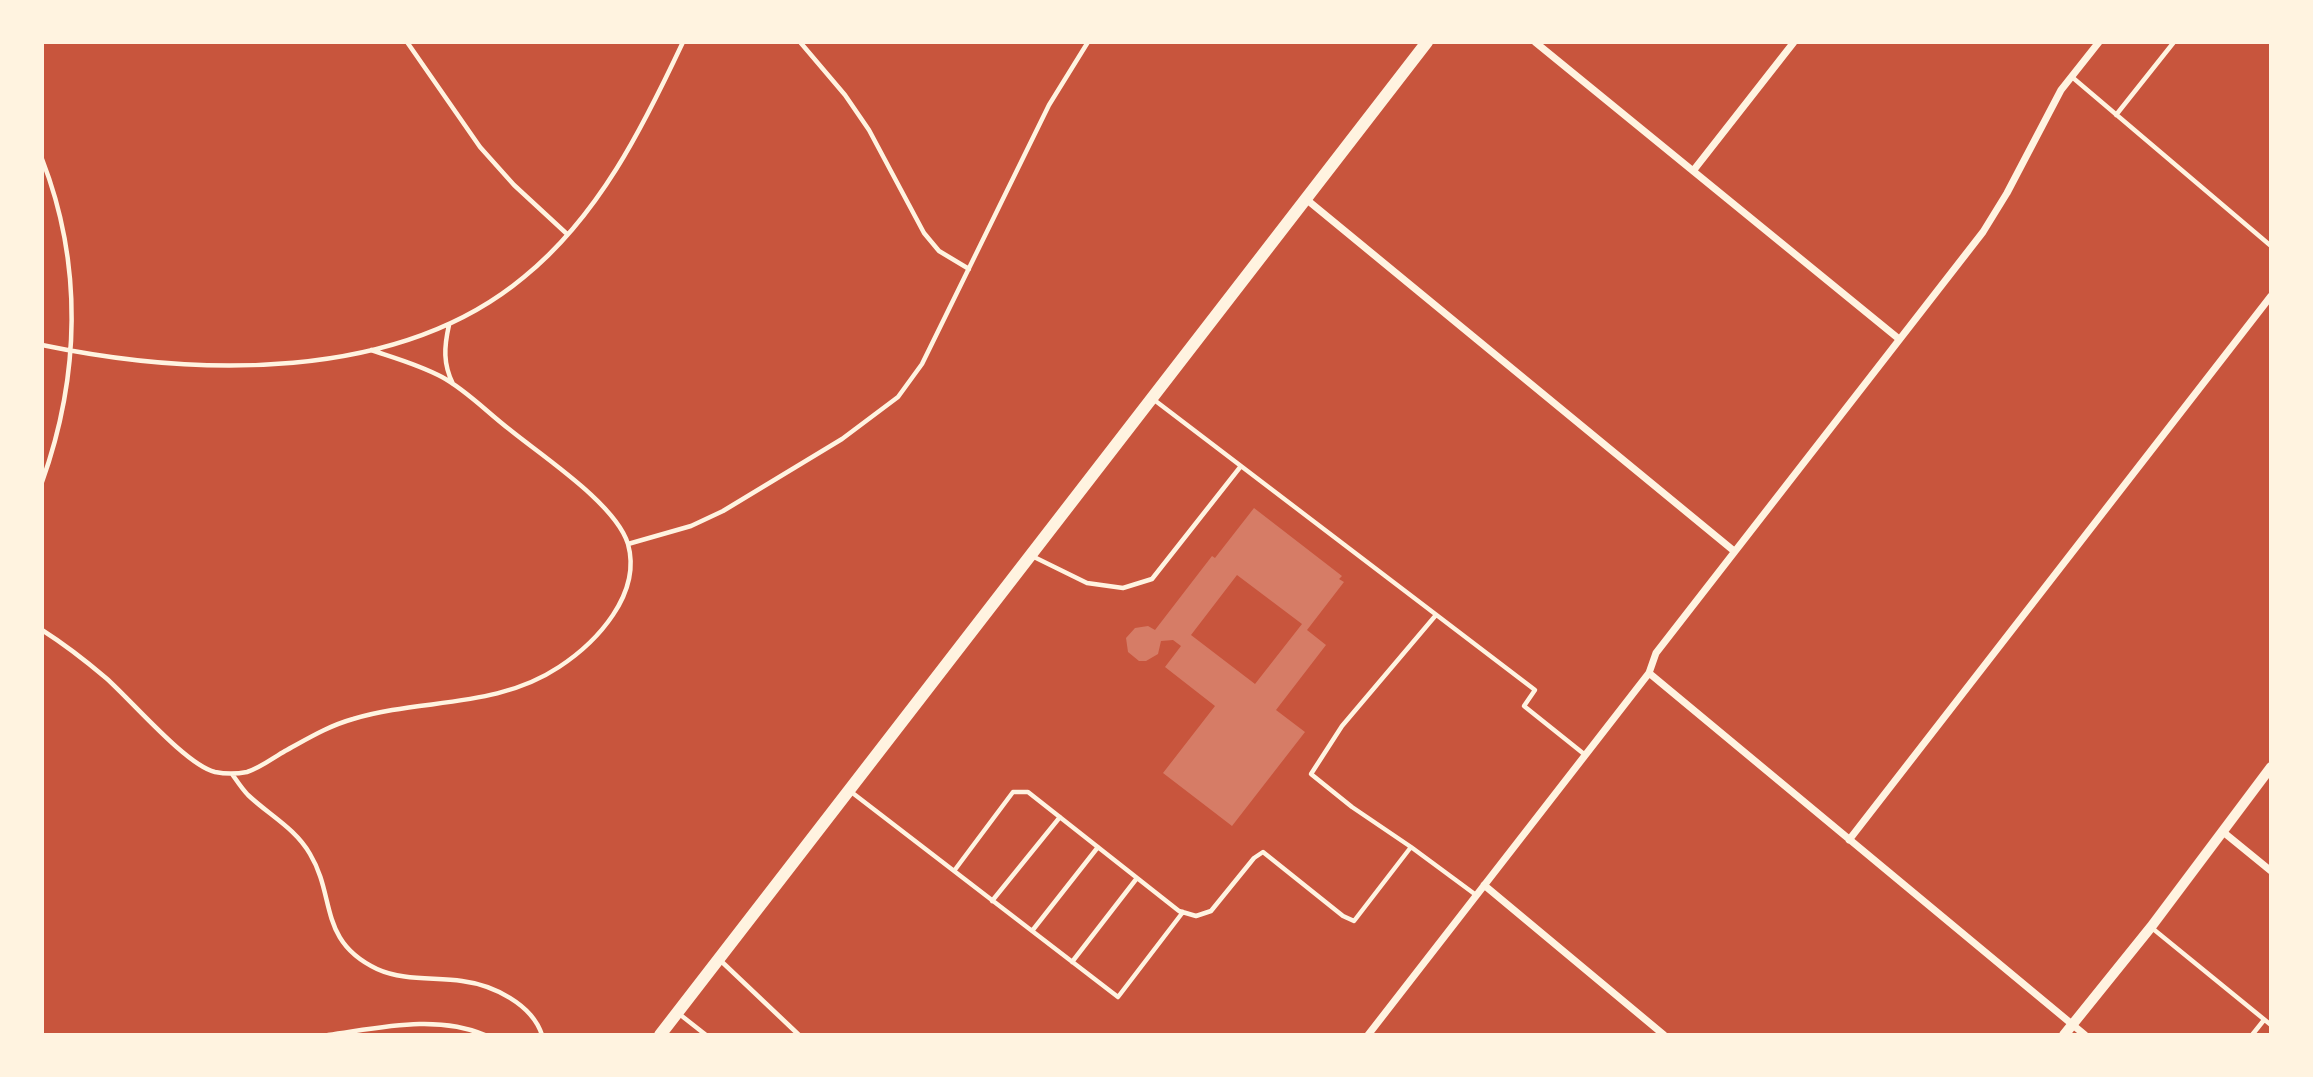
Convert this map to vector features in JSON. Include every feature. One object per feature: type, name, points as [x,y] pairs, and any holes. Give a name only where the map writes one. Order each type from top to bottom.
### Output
[{"type":"main road","points":[[660,1035],[1427,42]]},
{"type":"street","points":[[1535,42],[1899,339]]},
{"type":"street","points":[[1693,171],[1794,42]]},
{"type":"street","points":[[1368,1035],[1649,673],[1656,653],[1734,551],[1983,232],[2007,193],[2061,90],[2099,42]]},
{"type":"street","points":[[1306,199],[1734,551]]},
{"type":"street","points":[[1849,840],[2271,296]]},
{"type":"street","points":[[1649,673],[2085,1035]]},
{"type":"street","points":[[2064,1035],[2151,927],[2271,767]]},
{"type":"street","points":[[2222,831],[2271,871]]},
{"type":"street","points":[[1484,885],[1664,1035]]},
{"type":"lane","points":[[407,42],[480,147],[514,185],[567,234]]},
{"type":"lane","points":[[42,345],[143,363],[255,364],[371,350],[421,337],[449,325],[481,309],[525,276],[567,234],[600,194],[639,132],[683,42]]},
{"type":"lane","points":[[800,42],[845,94],[869,130],[924,233],[939,251],[969,269]]},
{"type":"lane","points":[[628,544],[691,526],[723,511],[842,439],[886,409],[898,397],[922,364],[1049,105],[1088,42]]},
{"type":"lane","points":[[2116,115],[2174,42]]},
{"type":"lane","points":[[2071,77],[2271,246]]},
{"type":"lane","points":[[42,159],[56,201],[69,256],[73,314],[69,376],[59,428],[42,482]]},
{"type":"lane","points":[[449,325],[444,358],[454,385]]},
{"type":"lane","points":[[42,629],[106,678],[193,761],[213,771],[232,774],[248,772],[318,733],[351,719],[396,709],[494,696],[521,687],[559,667],[593,640],[617,610],[628,573],[628,544],[615,520],[602,506],[454,385],[423,368],[371,350]]},
{"type":"lane","points":[[1152,398],[1535,690],[1524,706],[1584,754]]},
{"type":"lane","points":[[1031,555],[1087,583],[1124,588],[1152,579],[1241,466]]},
{"type":"lane","points":[[1436,615],[1342,726],[1311,774],[1352,807],[1476,895]]},
{"type":"lane","points":[[232,774],[246,793],[300,841],[317,870],[330,920],[338,935],[363,960],[394,975],[464,981],[504,995],[520,1004],[532,1017],[542,1035]]},
{"type":"lane","points":[[849,790],[1118,998],[1183,912]]},
{"type":"lane","points":[[954,871],[1013,792],[1028,792],[1183,912],[1196,916],[1211,911],[1254,858],[1263,852],[1343,916],[1354,921],[1411,847]]},
{"type":"lane","points":[[992,901],[1059,817]]},
{"type":"lane","points":[[1032,931],[1098,847]]},
{"type":"lane","points":[[1072,962],[1137,878]]},
{"type":"lane","points":[[2151,927],[2271,1025]]},
{"type":"lane","points":[[719,959],[799,1035]]},
{"type":"lane","points":[[678,1013],[706,1035]]},
{"type":"lane","points":[[2252,1035],[2264,1020]]},
{"type":"lane","points":[[328,1035],[444,1024],[468,1027],[485,1035]]},
{"type":"building","points":[[1254,508],[1342,576],[1339,579],[1344,582],[1307,630],[1326,645],[1276,710],[1305,732],[1232,826],[1163,773],[1215,706],[1165,667],[1181,646],[1173,640],[1161,641],[1158,654],[1146,661],[1139,661],[1128,652],[1126,638],[1135,628],[1148,626],[1155,630],[1212,556],[1215,558]],"holes":[[[1237,575],[1302,624],[1255,684],[1191,635]]]}]
